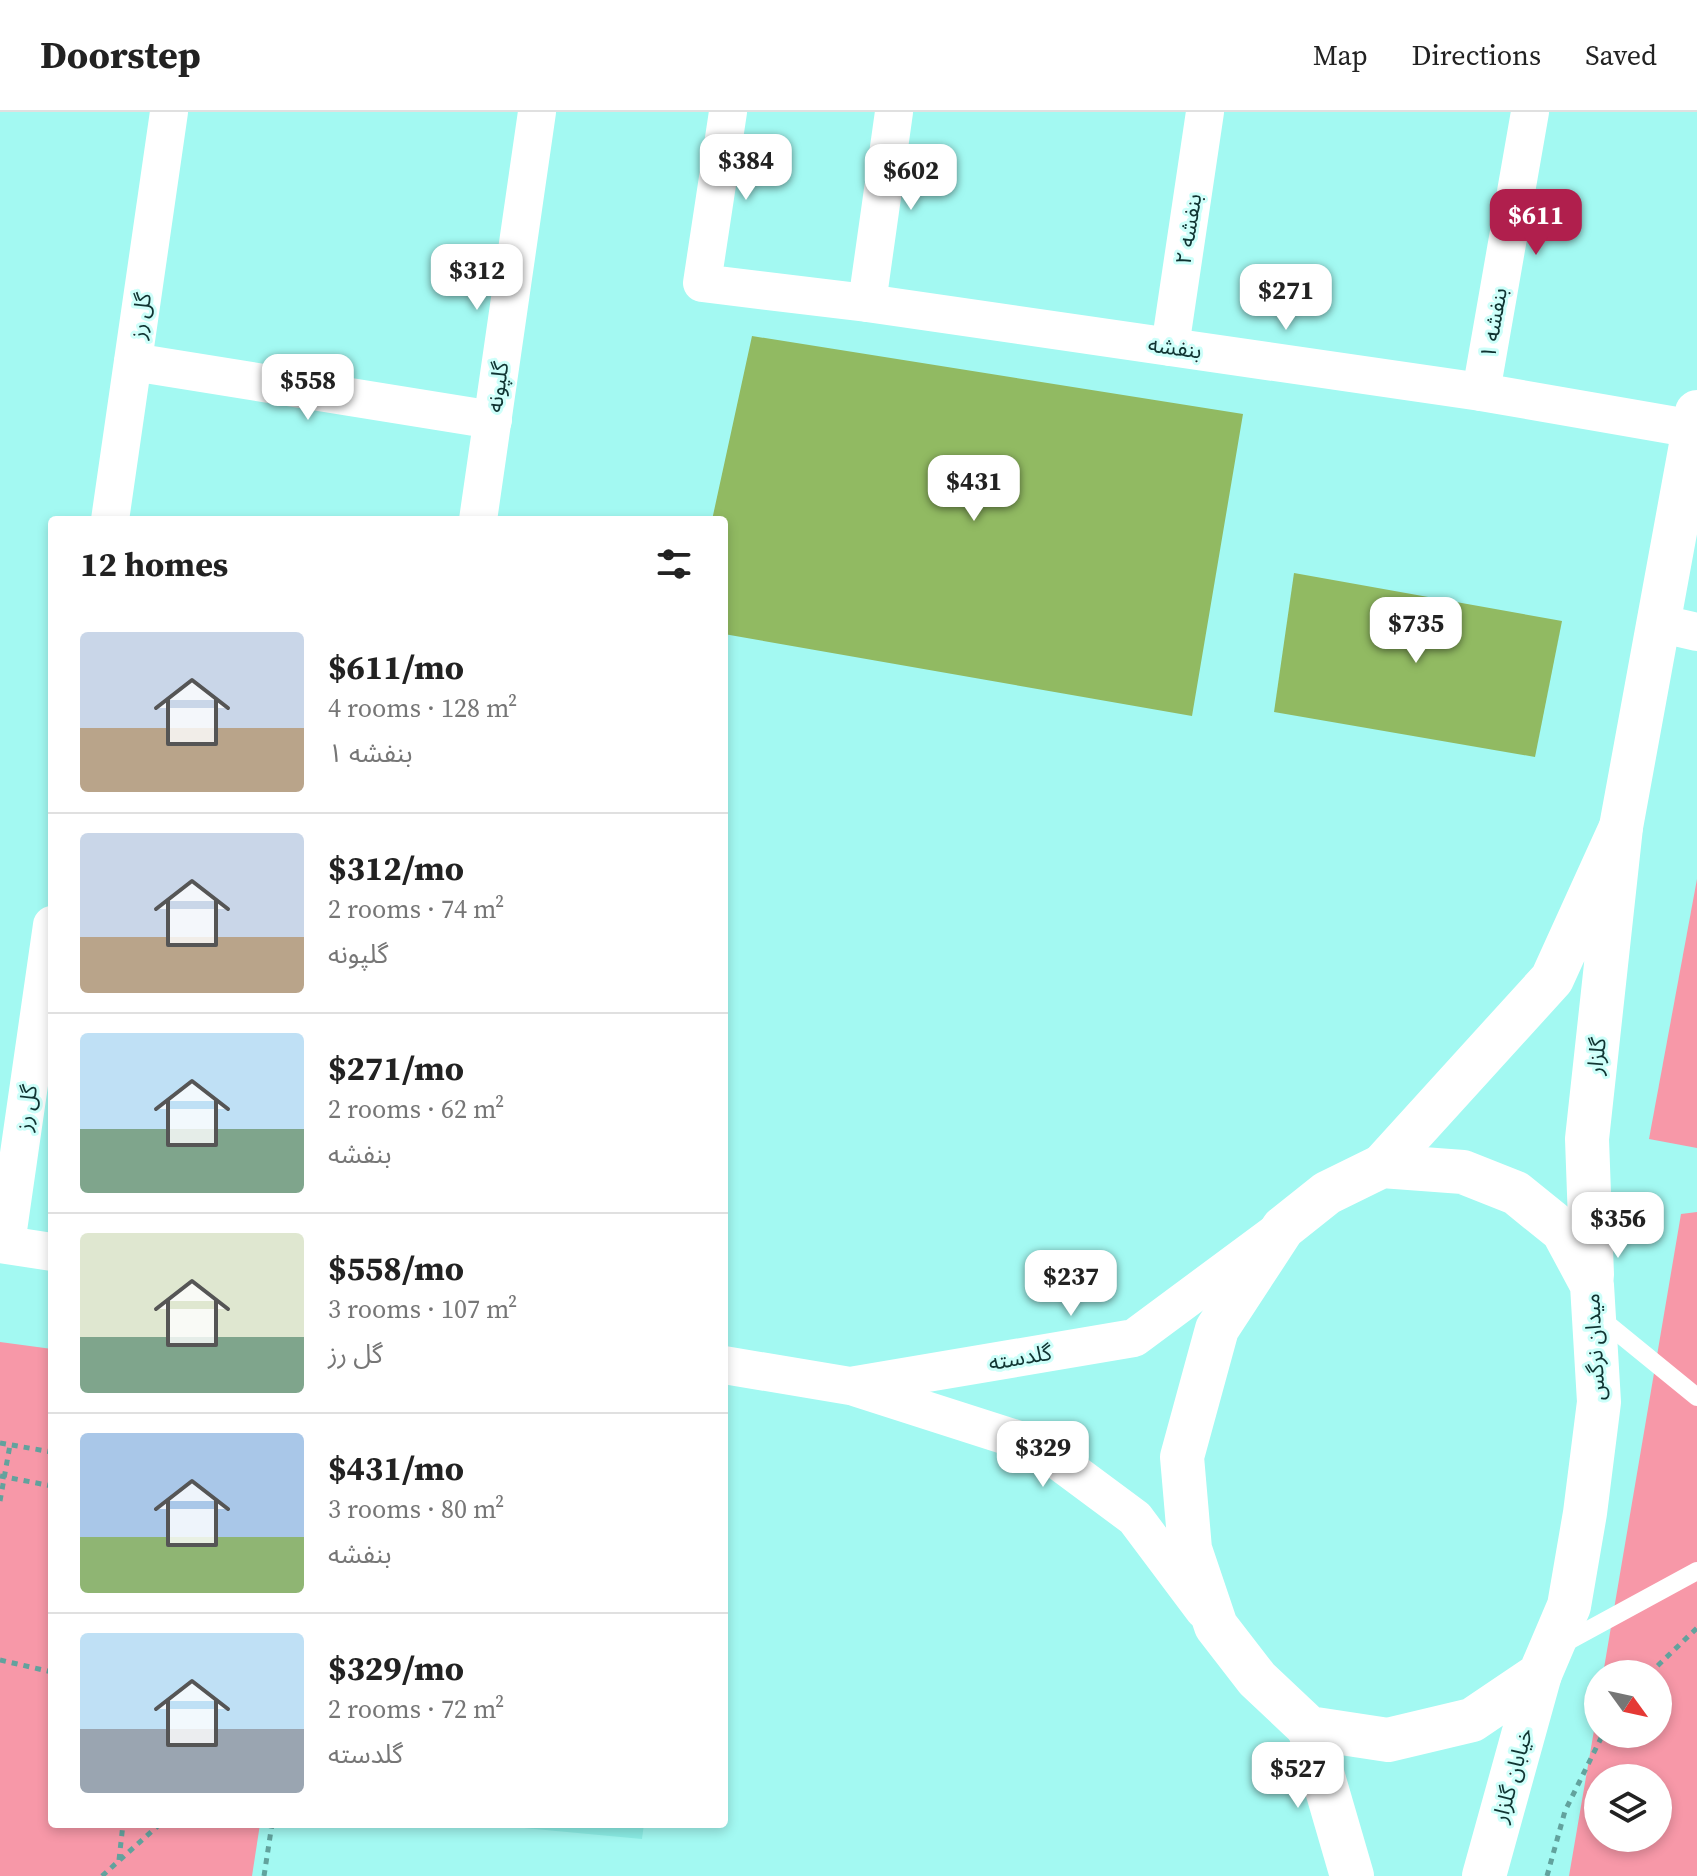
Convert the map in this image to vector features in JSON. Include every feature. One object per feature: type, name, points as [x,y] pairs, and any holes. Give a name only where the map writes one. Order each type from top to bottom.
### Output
[{"type":"street","name":"گل رز","points":[[111,516],[169,112]]},
{"type":"street","name":"گلپونه","points":[[479,516],[537,112]]},
{"type":"street","name":"بنفشه","points":[[728,112],[702,283],[867,303],[1696,420]]},
{"type":"street","points":[[867,303],[894,112]]},
{"type":"street","name":"بنفشه ۲","points":[[1170,347],[1205,112]]},
{"type":"street","name":"بنفشه ۱","points":[[1481,392],[1530,112]]},
{"type":"street","points":[[133,362],[493,420]]},
{"type":"street","name":"گلزار","points":[[1382,1166],[1552,979],[1621,827],[1678,628],[1696,420]]},
{"type":"street","name":"گلزار","points":[[1593,1300],[1587,1139],[1621,827]]},
{"type":"street","name":"گل رز","points":[[3,1244],[48,951]]},
{"type":"street","points":[[1216,1626],[1190,1549],[1182,1457],[1217,1329],[1283,1228],[1327,1193],[1382,1166]]},
{"type":"street","name":"میدان نرگس","points":[[1382,1166],[1463,1172],[1516,1193],[1563,1231],[1593,1300],[1599,1402],[1585,1513],[1569,1606],[1545,1662]]},
{"type":"street","name":"گلدسته","points":[[728,1366],[850,1386],[1134,1338],[1283,1228]]},
{"type":"street","points":[[3,1244],[48,1251]]},
{"type":"street","points":[[850,1386],[1038,1446],[1135,1518],[1257,1679],[1309,1728],[1352,1876]]},
{"type":"street","points":[[1309,1728],[1388,1740],[1472,1720],[1545,1662]]},
{"type":"street","name":"خیابان گلزار","points":[[1484,1876],[1545,1662]]},
{"type":"lane","points":[[1593,1300],[1697,1397]]},
{"type":"lane","points":[[1545,1662],[1697,1571]]},
{"type":"path","points":[[0,1443],[48,1451]]},
{"type":"path","points":[[0,1501],[2,1476],[10,1445]]},
{"type":"path","points":[[2,1476],[48,1485]]},
{"type":"path","points":[[1664,1660],[1697,1628]]},
{"type":"path","points":[[0,1660],[48,1671]]},
{"type":"path","points":[[1547,1876],[1565,1811],[1596,1748]]},
{"type":"path","points":[[119,1861],[123,1828]]},
{"type":"path","points":[[102,1876],[156,1828]]},
{"type":"path","points":[[264,1876],[271,1828]]},
{"type":"shaded area","points":[[1697,879],[1697,1148],[1649,1139]]},
{"type":"shaded area","points":[[1697,1212],[1697,1876],[1569,1876],[1584,1789],[1584,1852],[1672,1852],[1672,1764],[1588,1764],[1591,1748],[1672,1748],[1672,1660],[1605,1660],[1681,1214]]},
{"type":"shaded area","points":[[0,1342],[48,1348],[48,1828],[259,1828],[252,1876],[0,1876]]},
{"type":"shaded area","points":[[524,1828],[643,1828],[642,1839]]},
{"type":"building","points":[[752,336],[1243,414],[1192,716],[728,635],[728,516],[713,516]]},
{"type":"building","points":[[1294,573],[1562,621],[1535,757],[1274,712]]}]
